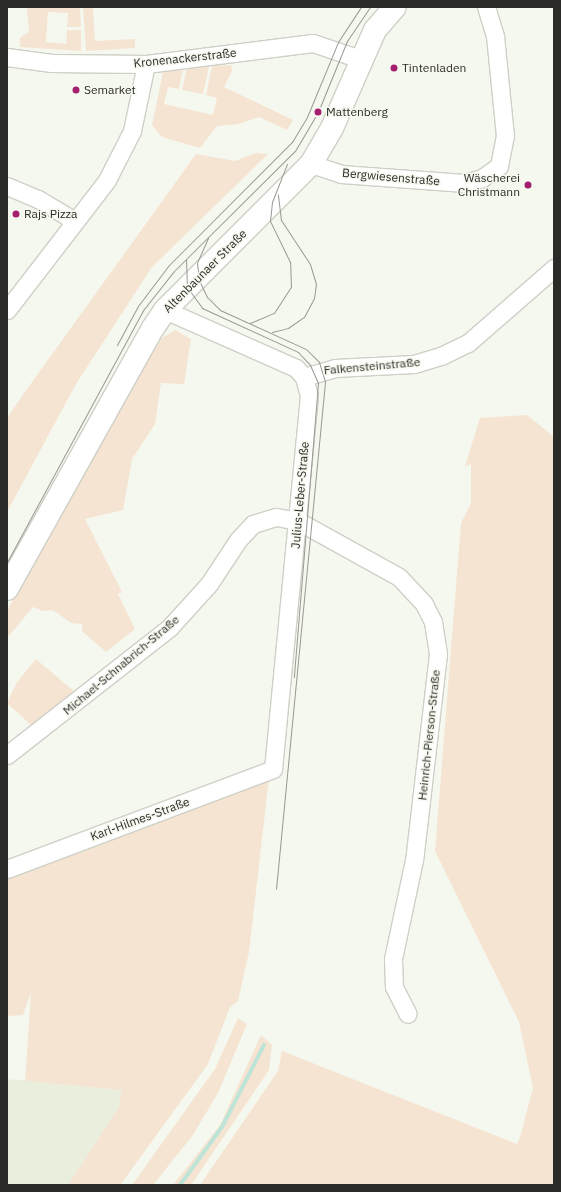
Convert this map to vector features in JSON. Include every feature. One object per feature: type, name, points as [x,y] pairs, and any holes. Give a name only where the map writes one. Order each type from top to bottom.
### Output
[{"type":"main road","name":"Altenbaunaer Straße","points":[[7,589],[165,310],[311,164],[332,128],[360,60],[375,30],[395,7]]},
{"type":"street","name":"Bergwiesenstraße","points":[[311,164],[341,174],[465,183],[482,178],[500,166],[505,136],[495,36],[486,7]]},
{"type":"street","name":"Kronenackerstraße","points":[[7,57],[52,63],[146,64],[313,43],[360,60]]},
{"type":"street","points":[[7,310],[107,180],[132,131],[146,64]]},
{"type":"street","points":[[7,186],[38,199],[75,221]]},
{"type":"street","name":"Falkensteinstraße","points":[[304,377],[335,368],[414,364],[441,356],[468,343],[554,268]]},
{"type":"street","points":[[165,310],[281,360],[304,377]]},
{"type":"street","name":"Julius-Leber-Straße","points":[[273,769],[309,396],[304,377]]},
{"type":"street","name":"Michael-Schnabrich-Straße","points":[[7,755],[170,627],[209,584],[238,540],[253,524],[276,518],[298,521]]},
{"type":"street","name":"Heinrich-Pierson-Straße","points":[[298,521],[399,577],[424,604],[437,638],[414,860],[393,964],[394,987],[408,1014]]},
{"type":"street","name":"Karl-Hilmes-Straße","points":[[7,869],[273,769]]},
{"type":"shaded area","points":[[27,7],[80,7],[81,27],[67,27],[68,13],[48,12],[46,42],[66,44],[67,30],[81,30],[81,51],[20,47],[20,38],[29,32]]},
{"type":"shaded area","points":[[83,7],[100,7],[93,8],[95,41],[135,39],[135,48],[86,51]]},
{"type":"shaded area","points":[[231,65],[232,71],[224,87],[293,120],[287,130],[259,117],[239,124],[217,126],[200,148],[162,137],[152,125],[163,72],[183,69],[179,89],[168,87],[164,104],[213,115],[217,98],[206,95],[212,66]]},
{"type":"shaded area","points":[[209,67],[203,94],[182,90],[187,68]]},
{"type":"shaded area","points":[[256,153],[268,154],[152,267],[76,384],[7,512],[7,418],[22,396],[196,154],[235,161]]},
{"type":"shaded area","points":[[175,330],[191,339],[184,384],[161,383],[155,424],[132,459],[123,510],[85,519],[122,592],[118,594],[135,629],[106,652],[82,631],[82,624],[71,623],[53,610],[43,611],[33,607],[7,638],[7,611],[41,548],[131,387],[162,338]]},
{"type":"shaded area","points":[[527,415],[554,437],[554,1185],[200,1185],[278,1071],[282,1051],[517,1144],[520,1137],[533,1088],[519,1022],[435,851],[461,523],[471,503],[471,464],[465,466],[480,418]]},
{"type":"shaded area","points":[[36,659],[76,693],[32,726],[7,703],[17,682]]},
{"type":"shaded area","points":[[269,778],[249,952],[238,1001],[230,1007],[208,1064],[121,1184],[68,1185],[119,1107],[122,1090],[25,1081],[31,992],[23,1015],[7,1016],[7,875]]},
{"type":"shaded area","points":[[238,1018],[247,1024],[218,1093],[193,1135],[153,1185],[132,1185],[215,1069]]},
{"type":"shaded area","points":[[261,1035],[272,1045],[269,1070],[191,1185],[173,1185],[220,1125]]},
{"type":"shaded area","points":[[7,1079],[123,1090],[119,1107],[68,1185],[7,1185]]},
{"type":"waterway","points":[[180,1185],[222,1127],[264,1045]]},
{"type":"tram line","points":[[117,345],[138,306],[169,265],[292,142],[307,117],[338,42],[361,7]]},
{"type":"tram line","points":[[7,562],[144,309],[174,271],[295,151],[318,112],[347,41],[370,7]]},
{"type":"tram line","points":[[250,323],[274,313],[291,287],[290,262],[270,221],[272,202],[287,164]]},
{"type":"tram line","points":[[272,332],[288,328],[304,317],[314,298],[316,284],[310,264],[281,220],[278,194]]},
{"type":"tram line","points":[[208,238],[197,263],[199,280],[207,297],[220,310],[306,349],[319,362],[325,382],[276,889]]},
{"type":"tram line","points":[[186,259],[187,287],[202,308],[298,352],[310,365],[318,383],[294,677]]},
{"type":"place","name":"Tintenladen","points":[[394,68]]},
{"type":"place","name":"Semarket","points":[[76,90]]},
{"type":"place","name":"Mattenberg","points":[[318,112]]},
{"type":"place","name":"Wäscherei Christmann","points":[[528,185]]},
{"type":"place","name":"Rajs Pizza","points":[[16,214]]}]
